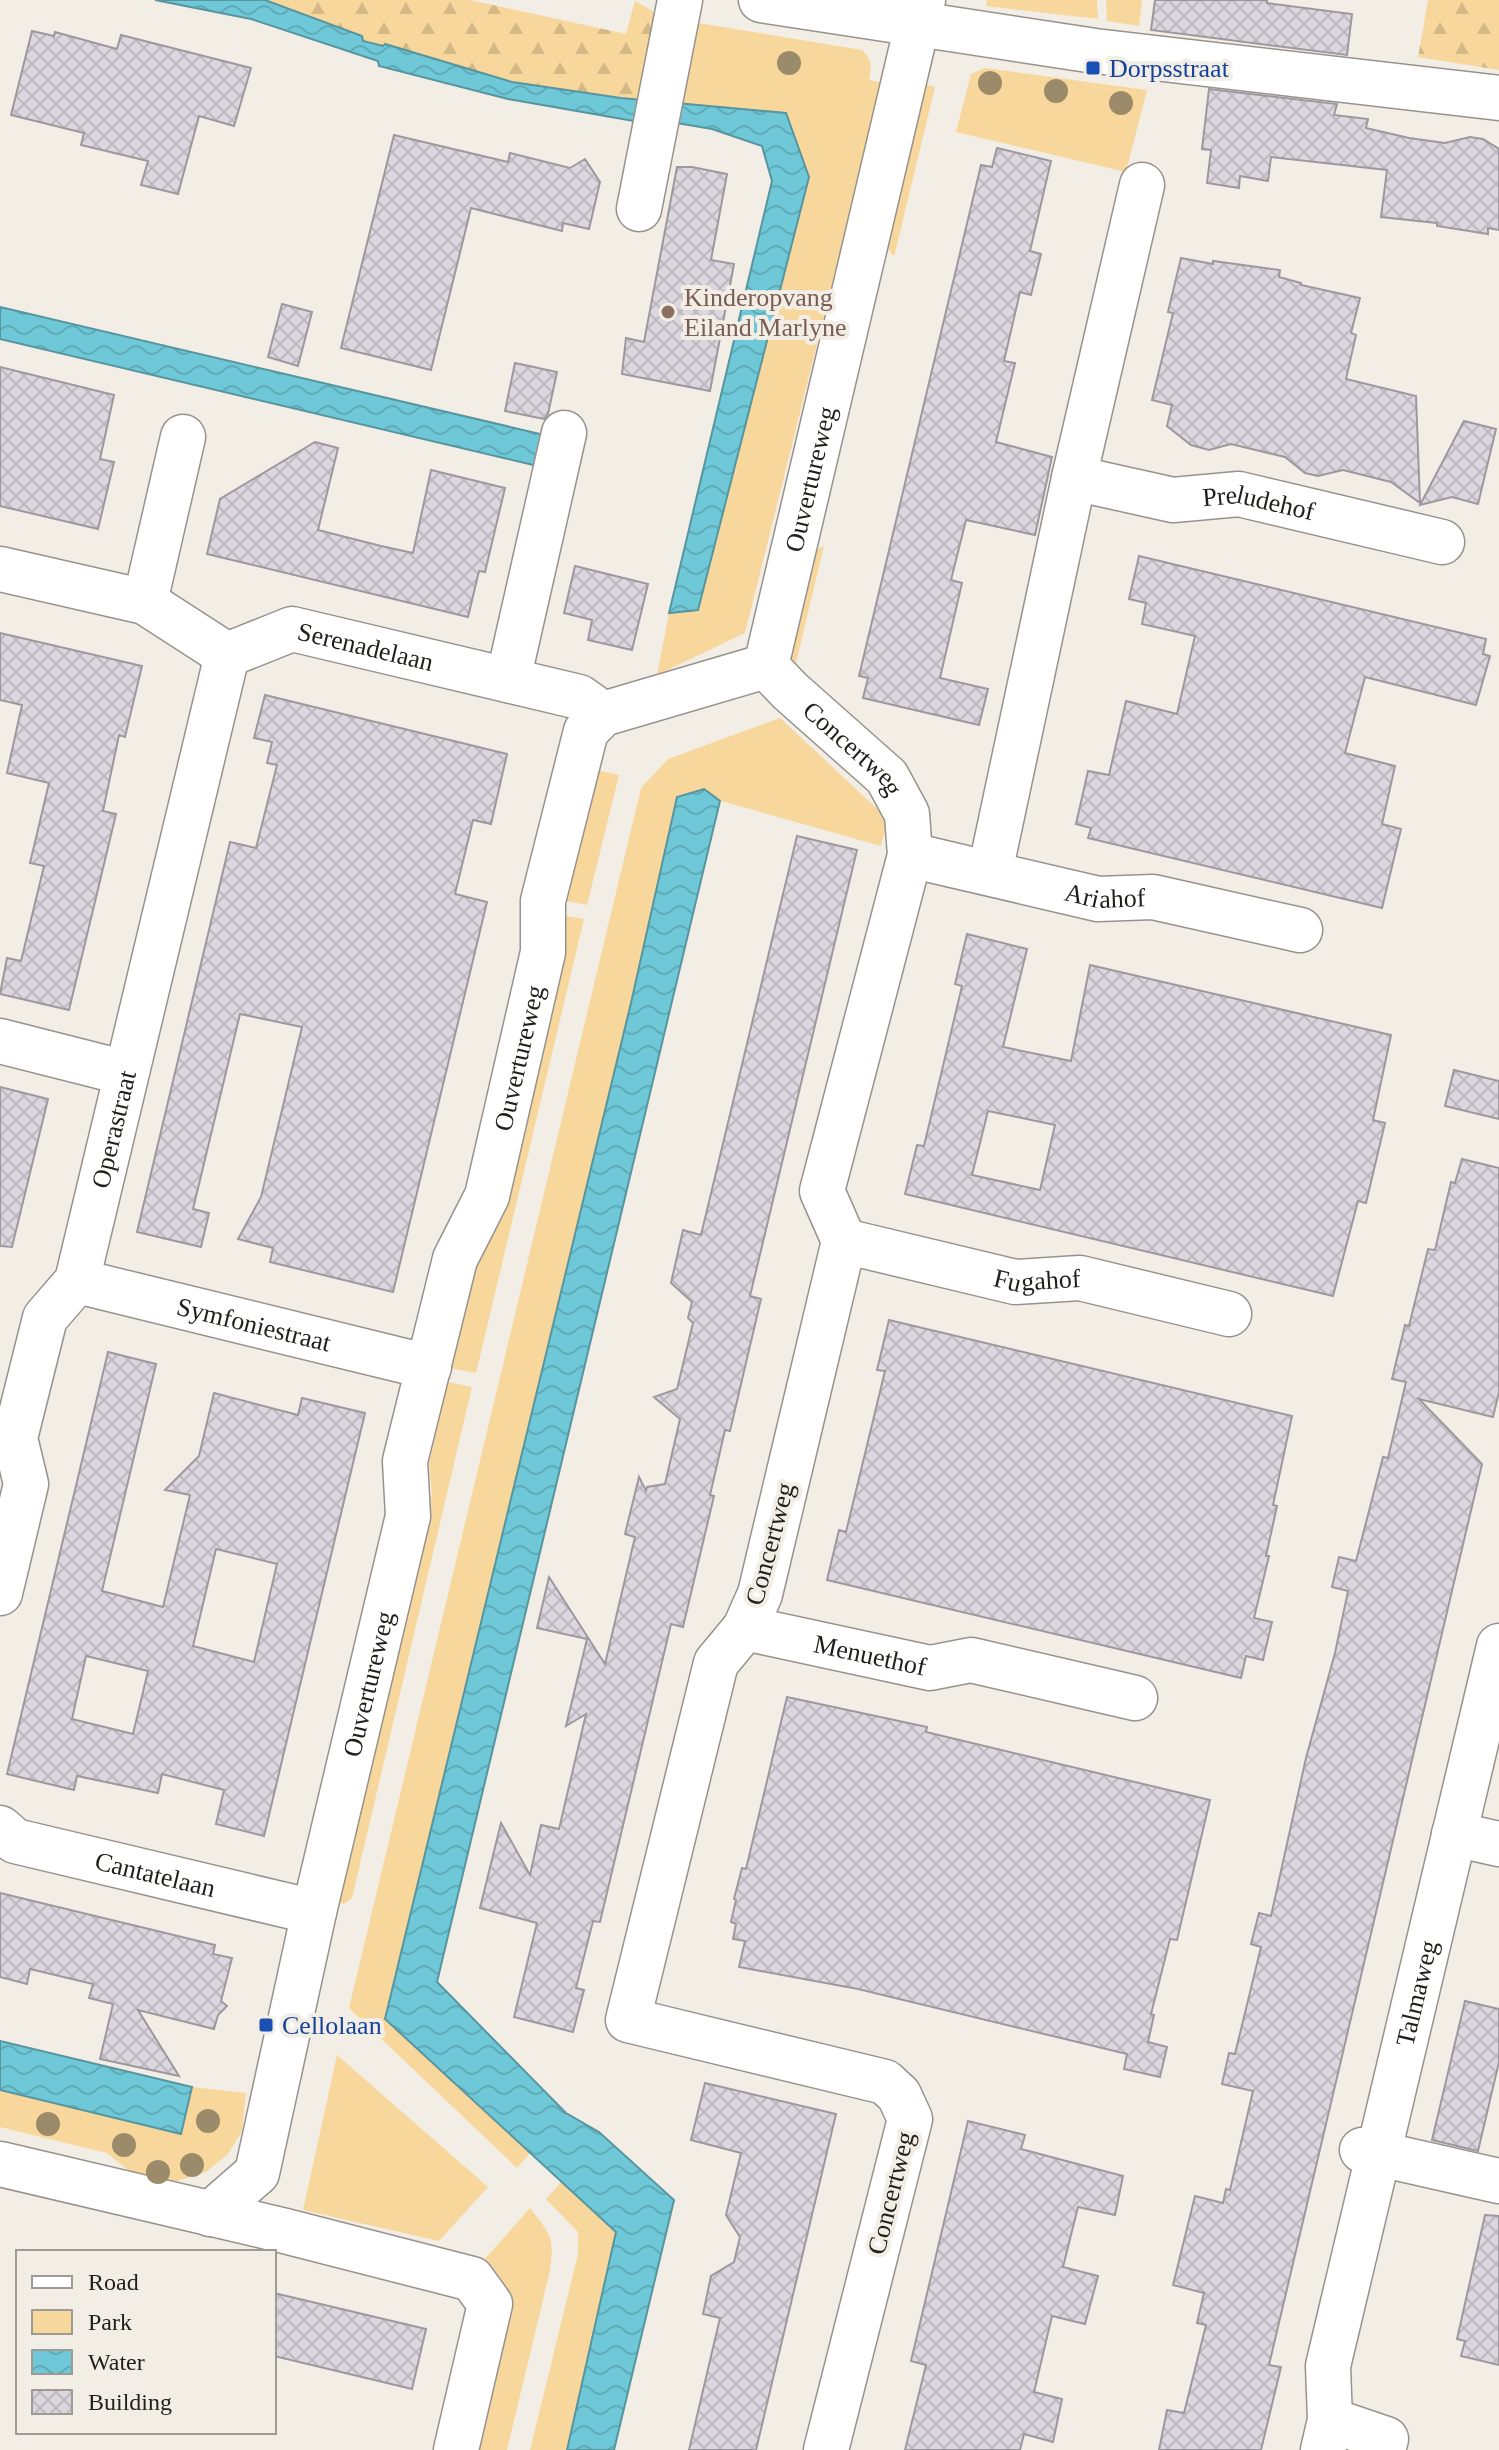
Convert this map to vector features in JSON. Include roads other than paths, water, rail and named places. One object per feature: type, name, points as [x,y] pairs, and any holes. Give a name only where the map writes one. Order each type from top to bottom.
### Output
[{"type":"street","points":[[639,209],[680,0]]},
{"type":"street","points":[[761,0],[920,13],[982,34],[1499,98]]},
{"type":"street","name":"Ouvertureweg","points":[[766,666],[920,13]]},
{"type":"street","points":[[990,872],[1074,478],[1142,185]]},
{"type":"street","points":[[508,680],[564,433]]},
{"type":"street","points":[[145,602],[183,437]]},
{"type":"street","name":"Preludehof","points":[[1074,478],[1173,500],[1239,494],[1442,542]]},
{"type":"street","points":[[0,569],[145,602],[227,655]]},
{"type":"street","name":"Serenadelaan","points":[[227,655],[292,629],[579,697],[603,714]]},
{"type":"street","name":"Operastraat","points":[[0,1593],[26,1484],[8,1436],[45,1318],[77,1281],[227,655]]},
{"type":"street","points":[[603,714],[766,666]]},
{"type":"street","name":"Concertweg","points":[[766,666],[887,777],[907,814],[910,855],[822,1191],[844,1241],[760,1594],[745,1628],[716,1663],[628,2020],[885,2082],[899,2095],[910,2119],[826,2450]]},
{"type":"street","name":"Ouvertureweg","points":[[210,2214],[257,2173],[314,1912],[408,1516],[405,1461],[455,1259],[487,1196],[543,952],[543,901],[586,731],[603,714]]},
{"type":"street","name":"Ariahof","points":[[910,855],[1098,899],[1153,897],[1300,930]]},
{"type":"street","points":[[0,1041],[126,1073]]},
{"type":"street","name":"Fugahof","points":[[844,1241],[1015,1282],[1080,1278],[1229,1314]]},
{"type":"street","name":"Symfoniestraat","points":[[77,1281],[429,1367]]},
{"type":"street","name":"Menuethof","points":[[745,1628],[930,1668],[971,1660],[1135,1698]]},
{"type":"street","name":"Talmaweg","points":[[1383,2450],[1386,2439],[1326,2435],[1328,2366],[1370,2151],[1454,1834],[1499,1646]]},
{"type":"street","name":"Cantatelaan","points":[[0,1828],[15,1841],[314,1912]]},
{"type":"street","points":[[1454,1834],[1499,1844]]},
{"type":"street","points":[[1370,2151],[1499,2181]]},
{"type":"street","points":[[0,2164],[472,2279],[490,2304],[456,2450]]},
{"type":"water","points":[[155,0],[265,0],[362,36],[363,41],[385,44],[512,82],[621,98],[786,113],[809,177],[698,610],[669,613],[772,181],[762,146],[712,129],[671,122],[645,123],[508,99],[379,66],[378,61],[251,19]]},
{"type":"water","points":[[0,307],[553,437],[546,468],[0,339]]},
{"type":"water","points":[[704,789],[720,801],[437,1982],[566,2113],[599,2132],[674,2200],[614,2450],[567,2450],[616,2232],[385,2019],[631,1003],[677,797]]},
{"type":"water","points":[[0,2041],[192,2087],[181,2134],[0,2090]]},
{"type":"place","name":"Dorpsstraat","points":[[1093,68]]},
{"type":"place","name":"Kinderopvang Eiland Marlyne","points":[[668,312]]},
{"type":"place","name":"Cellolaan","points":[[266,2025]]}]
